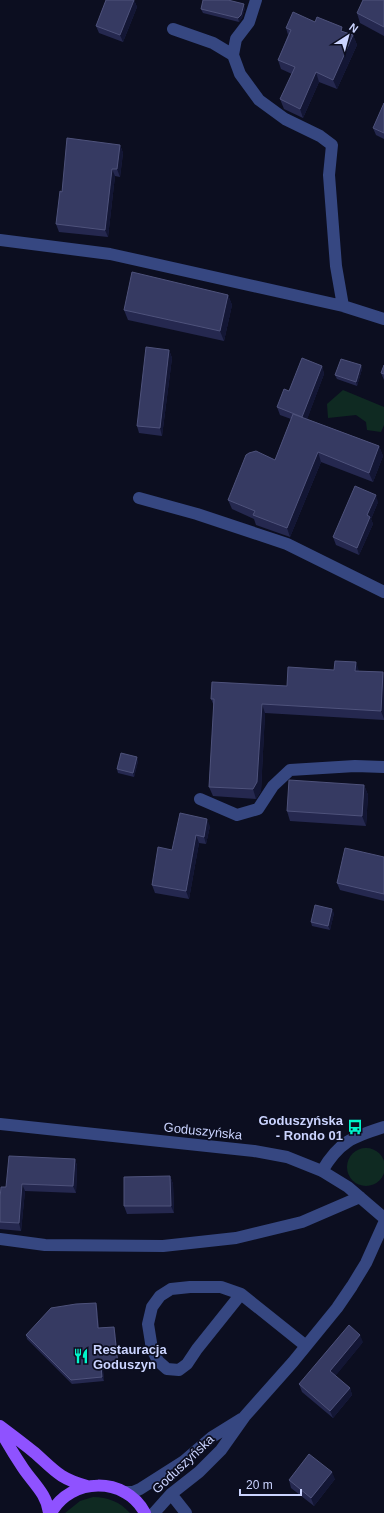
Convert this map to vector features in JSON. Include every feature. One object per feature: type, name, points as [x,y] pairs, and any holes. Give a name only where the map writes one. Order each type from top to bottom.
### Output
[{"type":"main road","points":[[0,1426],[34,1452],[61,1477],[87,1486]]},
{"type":"main road","points":[[0,1430],[23,1469],[42,1492],[50,1513]]},
{"type":"main road","points":[[50,1513],[64,1497],[75,1490],[87,1486],[106,1485],[124,1492],[138,1503],[145,1513]]},
{"type":"street","points":[[256,0],[249,22],[236,38],[233,55],[240,74],[259,100],[285,119],[320,136],[332,145],[330,182],[336,266],[343,306]]},
{"type":"street","points":[[173,29],[214,43],[233,55]]},
{"type":"street","points":[[0,240],[110,254],[343,306],[384,319]]},
{"type":"street","points":[[139,498],[197,514],[286,544],[384,592]]},
{"type":"street","points":[[200,800],[237,815],[258,809],[273,786],[290,770],[355,766],[384,767]]},
{"type":"street","name":"Goduszyńska","points":[[0,1124],[254,1151],[287,1157],[322,1171],[348,1187],[384,1218]]},
{"type":"street","points":[[322,1171],[329,1159],[342,1145],[359,1135],[384,1127]]},
{"type":"street","points":[[0,1239],[45,1246],[163,1246],[236,1238],[302,1222],[360,1197]]},
{"type":"street","name":"Goduszyńska","points":[[154,1513],[171,1494],[199,1472],[221,1450],[245,1416],[306,1346],[352,1286],[366,1263],[384,1223]]},
{"type":"street","points":[[241,1294],[197,1349],[188,1364],[178,1370],[167,1369],[158,1361],[152,1349],[148,1324],[152,1308],[160,1296],[171,1289],[190,1287],[221,1288],[241,1294],[306,1346]]},
{"type":"street","name":"Goduszyńska","points":[[124,1492],[133,1492],[140,1489],[184,1461],[212,1437],[245,1416]]},
{"type":"street","points":[[171,1494],[186,1513]]},
{"type":"green space","points":[[343,390],[384,407],[384,425],[381,432],[367,430],[366,422],[356,415],[328,418],[327,404]]},
{"type":"green space","points":[[362,1148],[370,1148],[380,1153],[384,1160],[384,1174],[380,1181],[370,1186],[362,1186],[352,1181],[350,1178],[347,1171],[347,1163],[352,1153],[355,1151]]},
{"type":"green space","points":[[93,1497],[113,1501],[130,1513],[65,1513],[80,1501]]},
{"type":"building","points":[[106,0],[134,0],[120,35],[96,26]]},
{"type":"building","points":[[203,0],[228,0],[244,4],[241,15],[238,18],[201,9]]},
{"type":"building","points":[[363,0],[384,0],[384,27],[357,13]]},
{"type":"building","points":[[293,12],[315,22],[317,17],[342,27],[341,31],[353,35],[333,80],[316,72],[300,109],[280,99],[295,67],[278,60],[291,30],[286,28]]},
{"type":"building","points":[[384,103],[384,133],[373,128]]},
{"type":"building","points":[[67,138],[120,145],[117,169],[112,169],[105,230],[56,224],[60,191],[62,192]]},
{"type":"building","points":[[132,272],[228,295],[220,331],[124,310]]},
{"type":"building","points":[[146,347],[169,350],[160,428],[137,426]]},
{"type":"building","points":[[302,358],[322,366],[302,417],[277,407],[284,389],[289,391]]},
{"type":"building","points":[[341,359],[361,365],[356,382],[335,375]]},
{"type":"building","points":[[384,365],[384,374],[381,373]]},
{"type":"building","points":[[293,414],[379,446],[369,473],[318,452],[287,528],[253,515],[255,511],[228,500],[246,455],[256,451],[275,460]]},
{"type":"building","points":[[355,486],[376,495],[367,515],[370,517],[357,548],[333,537]]},
{"type":"building","points":[[335,661],[356,662],[355,671],[383,672],[381,711],[262,704],[257,782],[253,789],[209,787],[214,699],[211,699],[212,682],[287,686],[288,667],[334,670]]},
{"type":"building","points":[[121,753],[137,757],[133,773],[117,769]]},
{"type":"building","points":[[289,780],[364,785],[362,816],[287,811]]},
{"type":"building","points":[[180,813],[207,819],[204,837],[196,835],[186,891],[152,885],[158,847],[172,850]]},
{"type":"building","points":[[345,848],[384,857],[384,894],[337,883]]},
{"type":"building","points":[[315,905],[332,909],[328,926],[311,922]]},
{"type":"building","points":[[9,1156],[75,1159],[73,1186],[22,1184],[19,1223],[0,1222],[1,1187],[6,1187]]},
{"type":"building","points":[[170,1176],[171,1206],[124,1206],[124,1177]]},
{"type":"building","name":"Restauracja Goduszyn","points":[[96,1303],[98,1328],[114,1327],[118,1365],[101,1366],[102,1377],[71,1380],[26,1335],[51,1308],[76,1304]]},
{"type":"building","points":[[349,1325],[360,1335],[330,1371],[350,1388],[330,1411],[299,1384]]},
{"type":"building","points":[[309,1454],[332,1472],[311,1498],[289,1480]]},
{"type":"place","name":"Goduszyńska - Rondo 01","points":[[355,1127]]},
{"type":"place","name":"Restauracja Goduszyn","points":[[81,1356]]}]
